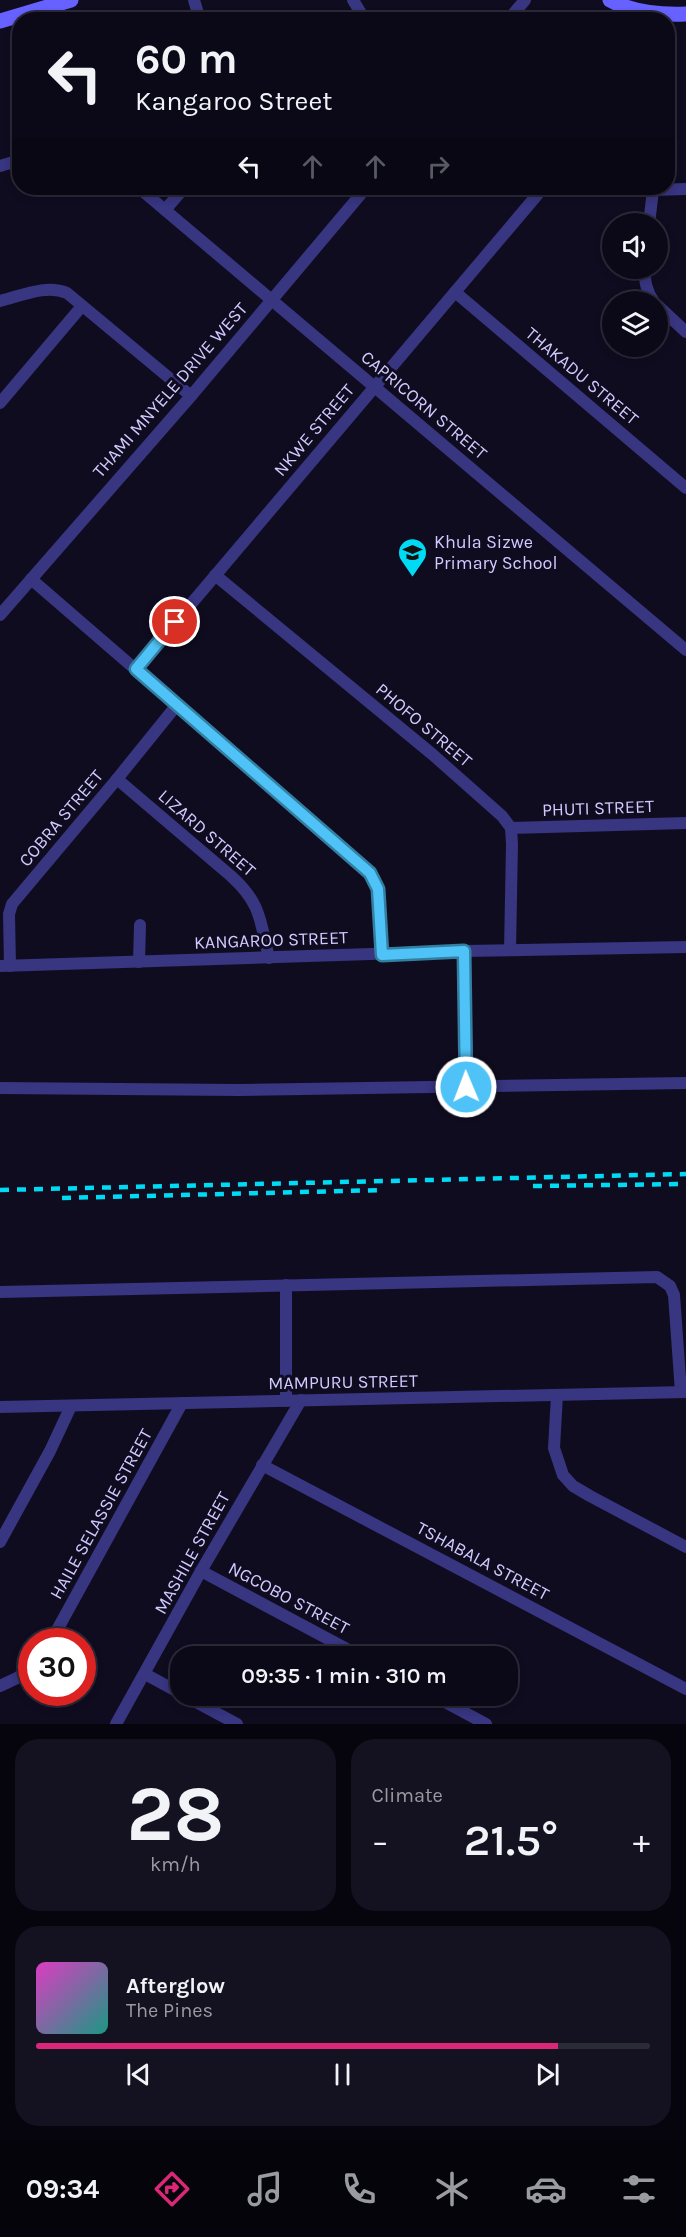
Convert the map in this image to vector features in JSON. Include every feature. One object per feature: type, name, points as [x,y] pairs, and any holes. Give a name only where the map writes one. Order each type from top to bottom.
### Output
[{"type":"street","points":[[30,12],[71,0]]},
{"type":"street","points":[[515,12],[525,0]]},
{"type":"street","points":[[610,0],[642,12]]},
{"type":"street","name":"CAPRICORN STREET","points":[[147,195],[686,650]]},
{"type":"street","points":[[165,210],[178,195]]},
{"type":"street","name":"THAMI MNYELE DRIVE WEST","points":[[0,615],[191,396],[360,195]]},
{"type":"street","name":"NKWE STREET","points":[[136,669],[537,195]]},
{"type":"street","points":[[650,213],[652,195]]},
{"type":"street","points":[[0,301],[45,289],[57,289],[67,293],[191,396]]},
{"type":"street","name":"THAKADU STREET","points":[[455,292],[686,488]]},
{"type":"street","points":[[0,402],[82,306]]},
{"type":"street","points":[[668,315],[686,332]]},
{"type":"street","name":"PHOFO STREET","points":[[215,575],[432,754],[502,816],[511,828]]},
{"type":"street","points":[[31,579],[370,873],[378,889],[382,955]]},
{"type":"street","name":"COBRA STREET","points":[[5,966],[9,914],[12,904],[176,706]]},
{"type":"street","name":"LIZARD STREET","points":[[117,779],[249,893],[257,906],[269,958]]},
{"type":"street","name":"PHUTI STREET","points":[[511,828],[686,823]]},
{"type":"street","points":[[510,950],[511,828]]},
{"type":"street","points":[[139,962],[140,925]]},
{"type":"street","name":"KANGAROO STREET","points":[[5,966],[464,951],[686,947]]},
{"type":"street","points":[[464,951],[466,1087]]},
{"type":"street","points":[[0,1088],[239,1090],[686,1083]]},
{"type":"street","points":[[0,1293],[657,1277],[670,1286],[674,1295],[684,1392]]},
{"type":"street","points":[[286,1285],[286,1401]]},
{"type":"street","name":"MAMPURU STREET","points":[[0,1407],[684,1392]]},
{"type":"street","points":[[557,1395],[555,1448],[563,1475],[573,1486],[590,1496],[686,1547]]},
{"type":"street","name":"MASHILE STREET","points":[[116,1724],[201,1571],[301,1400]]},
{"type":"street","name":"HAILE SELASSIE STREET","points":[[58,1628],[182,1403]]},
{"type":"street","points":[[0,1542],[54,1444],[71,1406]]},
{"type":"street","name":"TSHABALA STREET","points":[[262,1465],[686,1689]]},
{"type":"street","name":"NGCOBO STREET","points":[[201,1571],[341,1646]]},
{"type":"street","points":[[145,1674],[170,1688]]},
{"type":"street","points":[[0,1686],[18,1677]]},
{"type":"street","points":[[204,1706],[237,1724]]},
{"type":"street","points":[[452,1706],[486,1724]]},
{"type":"railway","points":[[0,1190],[686,1174]]},
{"type":"railway","points":[[533,1186],[686,1184]]},
{"type":"railway","points":[[62,1198],[383,1190]]},
{"type":"place","name":"Khula Sizwe Primary School","points":[[413,578]]},
{"type":"route","points":[[175,622],[136,669],[370,873],[378,889],[382,955],[464,951],[466,1087]]}]
